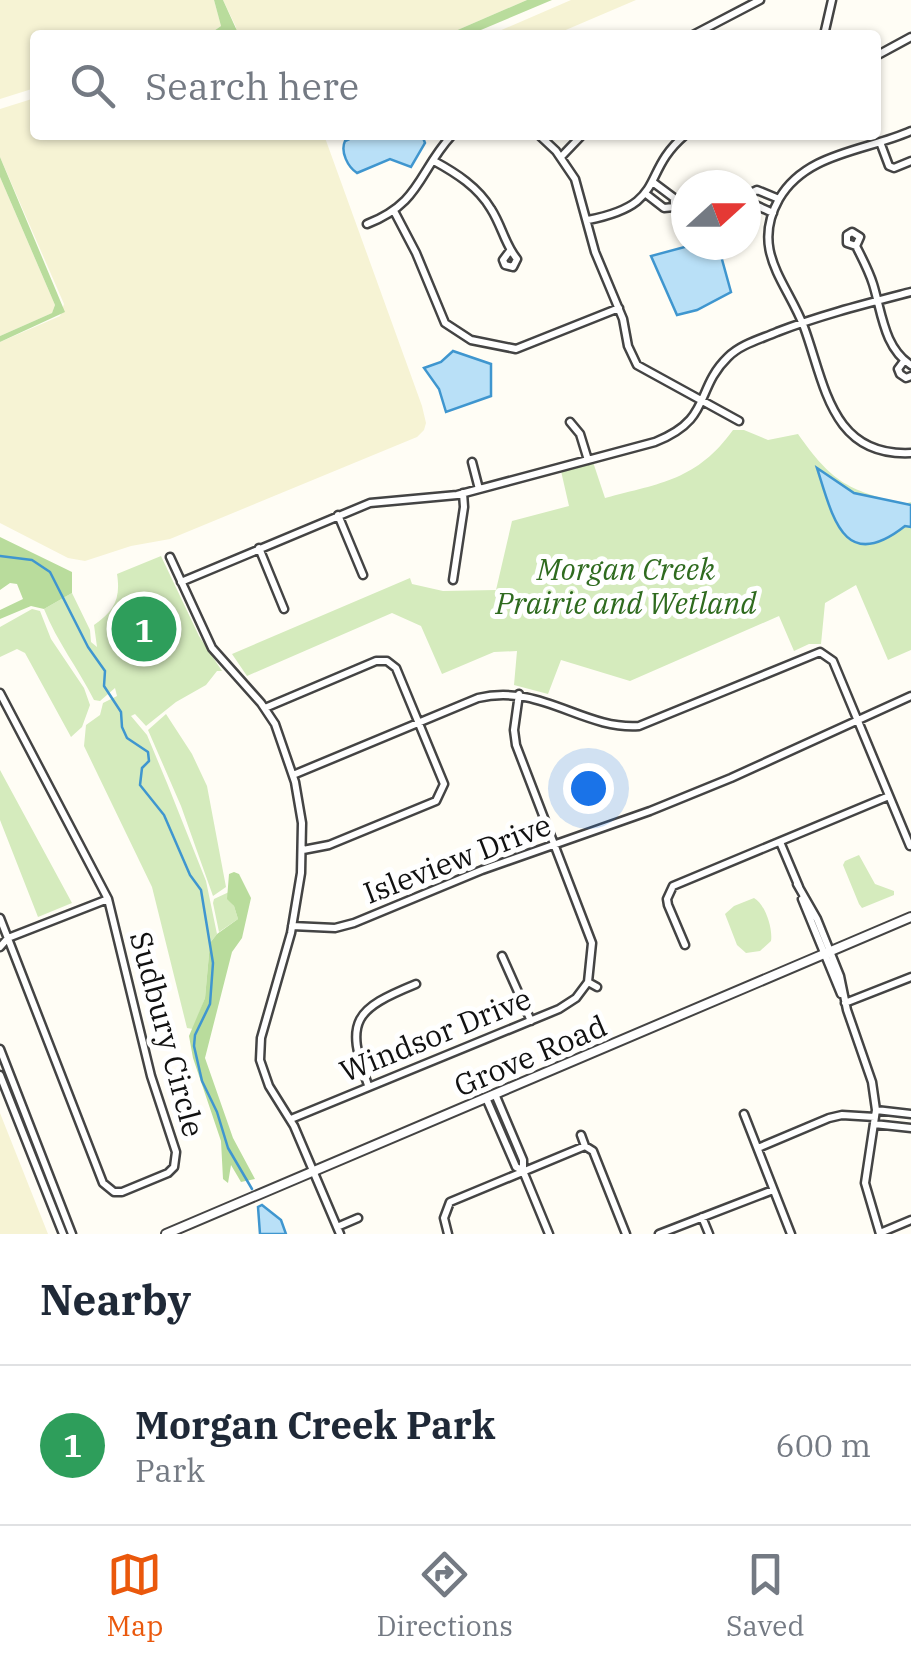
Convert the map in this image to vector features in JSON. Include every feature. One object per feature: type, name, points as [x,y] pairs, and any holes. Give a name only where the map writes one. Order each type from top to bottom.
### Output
[{"type":"street","points":[[703,30],[760,0]]},
{"type":"street","points":[[825,30],[832,0]]},
{"type":"street","points":[[881,53],[911,38]]},
{"type":"street","points":[[911,130],[813,166],[798,176],[779,200],[770,232],[774,272],[802,322],[833,412],[846,429],[880,450],[911,453]]},
{"type":"street","points":[[367,224],[412,195],[449,140]]},
{"type":"street","points":[[544,140],[575,179],[595,252],[637,365],[739,421]]},
{"type":"street","points":[[561,157],[577,140]]},
{"type":"street","points":[[588,220],[617,214],[646,194],[680,140]]},
{"type":"street","points":[[880,142],[889,166],[894,168],[911,161]]},
{"type":"street","points":[[434,161],[482,196],[494,211],[509,252]]},
{"type":"street","points":[[646,194],[664,208],[674,207],[674,198],[654,183]]},
{"type":"street","points":[[774,212],[750,203],[747,195],[752,190],[779,200]]},
{"type":"street","points":[[394,210],[445,323],[471,340],[516,349],[619,308]]},
{"type":"street","points":[[856,246],[889,340],[908,363],[898,369],[900,374],[911,376]]},
{"type":"street","points":[[181,582],[338,515],[385,500],[463,494],[670,436],[684,427],[703,402],[716,371],[728,356],[745,345],[802,322],[911,292]]},
{"type":"street","points":[[570,422],[580,434],[588,460]]},
{"type":"street","points":[[472,462],[479,489]]},
{"type":"street","points":[[454,580],[463,494]]},
{"type":"street","points":[[338,515],[364,574]]},
{"type":"street","points":[[259,548],[284,609]]},
{"type":"street","points":[[170,557],[212,648],[264,708],[280,735],[293,775],[303,850],[292,926],[260,1049],[265,1078],[291,1118],[338,1231],[358,1218]]},
{"type":"street","points":[[293,775],[478,698],[519,694],[620,726],[639,726],[820,652],[833,661],[910,846]]},
{"type":"street","points":[[264,708],[384,661],[396,668],[444,784],[436,800],[329,846],[303,850]]},
{"type":"street","name":"Sudbury Circle","points":[[0,693],[108,899],[151,1076],[176,1152],[174,1167],[168,1173],[122,1192],[114,1192],[103,1183],[4,938],[0,918]]},
{"type":"street","points":[[519,694],[514,738],[592,943],[588,982],[597,986]]},
{"type":"street","name":"Isleview Drive","points":[[292,926],[313,930],[354,923],[731,778],[911,696]]},
{"type":"street","points":[[685,946],[668,905],[673,886],[889,796]]},
{"type":"street","points":[[780,842],[826,953],[872,1082],[875,1117],[865,1183],[879,1234],[911,1220]]},
{"type":"street","points":[[0,947],[4,938],[108,899]]},
{"type":"street","name":"Grove Road","points":[[166,1234],[911,917]]},
{"type":"street","points":[[502,956],[531,1020]]},
{"type":"street","points":[[844,1000],[911,977]]},
{"type":"street","name":"Windsor Drive","points":[[291,1118],[570,1003],[588,982]]},
{"type":"street","points":[[368,1085],[356,1054],[357,1026],[374,1002],[416,984]]},
{"type":"street","points":[[0,1048],[72,1234]]},
{"type":"street","points":[[0,1075],[64,1234]]},
{"type":"street","points":[[496,1094],[549,1234]]},
{"type":"street","points":[[486,1098],[516,1167],[523,1171]]},
{"type":"street","points":[[744,1114],[791,1234]]},
{"type":"street","points":[[758,1148],[828,1118],[911,1114]]},
{"type":"street","points":[[875,1117],[911,1128]]},
{"type":"street","points":[[581,1135],[585,1146],[593,1150],[626,1234]]},
{"type":"street","points":[[448,1234],[444,1218],[450,1202],[585,1146]]},
{"type":"street","points":[[659,1234],[773,1190]]},
{"type":"street","points":[[702,1217],[709,1234]]},
{"type":"shaded area","points":[[0,0],[214,0],[221,26],[215,30],[30,30],[30,90],[0,99]]},
{"type":"shaded area","points":[[223,0],[527,0],[458,30],[236,30]]},
{"type":"shaded area","points":[[571,0],[636,0],[566,30],[502,30]]},
{"type":"shaded area","points":[[30,100],[30,140],[326,140],[422,406],[424,430],[417,437],[170,539],[85,561],[68,558],[0,523],[0,342],[60,316],[64,304],[0,157],[0,109]]},
{"type":"shaded area","points":[[0,177],[55,305],[52,313],[0,336]]},
{"type":"shaded area","points":[[0,1113],[48,1234],[0,1234]]},
{"type":"green space","points":[[214,0],[223,0],[237,30],[215,30],[221,26]]},
{"type":"green space","points":[[527,0],[552,0],[481,30],[458,30]]},
{"type":"green space","points":[[0,157],[65,312],[0,342],[0,336],[52,313],[55,305],[0,177]]},
{"type":"green space","name":"Morgan Creek Prairie and Wetland","points":[[733,430],[744,430],[768,440],[798,434],[821,463],[842,481],[884,499],[911,502],[911,650],[888,660],[856,585],[825,603],[821,644],[809,644],[794,651],[779,616],[630,681],[561,660],[548,694],[514,685],[517,651],[494,652],[442,674],[421,626],[392,613],[247,676],[232,654],[410,578],[412,584],[443,591],[496,590],[512,521],[569,506],[561,471],[593,462],[605,498],[661,483],[691,470],[706,460]]},
{"type":"green space","points":[[0,537],[72,572],[72,593],[44,609],[31,606],[0,619],[0,610],[23,599],[17,584],[10,583],[0,590]]},
{"type":"green space","points":[[161,556],[199,636],[222,671],[146,726],[135,714],[131,716],[147,735],[206,881],[217,934],[210,943],[205,998],[193,1029],[187,1028],[152,887],[84,746],[86,725],[100,715],[103,703],[117,696],[115,688],[100,701],[94,700],[44,609],[72,593],[90,630],[91,642],[97,647],[94,625],[115,604],[117,574]]},
{"type":"green space","points":[[32,609],[40,611],[51,639],[84,688],[90,705],[82,727],[71,737],[25,653],[17,649],[0,657],[0,627]]},
{"type":"green space","points":[[166,714],[207,786],[226,887],[213,896],[181,806],[148,730]]},
{"type":"green space","points":[[0,770],[72,903],[38,917],[0,820]]},
{"type":"green space","points":[[859,855],[875,884],[894,891],[894,895],[862,908],[843,865]]},
{"type":"green space","points":[[229,874],[239,874],[251,898],[242,938],[232,952],[205,1058],[233,1138],[255,1179],[241,1182],[231,1165],[228,1183],[223,1179],[221,1141],[189,1036],[205,998],[210,943],[238,919],[227,899]]},
{"type":"green space","points":[[229,892],[228,899],[238,919],[219,932],[214,899]]},
{"type":"green space","points":[[754,898],[767,917],[771,941],[760,951],[746,953],[737,945],[725,914]]},
{"type":"water","points":[[345,141],[425,143],[411,167],[390,159],[357,173],[344,154]]},
{"type":"water","points":[[671,251],[671,260],[722,260],[731,292],[697,310],[677,315],[651,256]]},
{"type":"water","points":[[453,351],[491,364],[491,396],[446,412],[439,389],[424,368],[441,362]]},
{"type":"water","points":[[817,468],[854,493],[911,505],[911,527],[905,526],[868,544],[855,542],[836,521]]},
{"type":"water","points":[[262,1205],[281,1220],[286,1234],[260,1234],[258,1207]]},
{"type":"waterway","points":[[0,556],[32,560],[50,572],[88,647],[105,671],[104,686],[121,712],[127,738],[148,752],[149,761],[142,768],[140,785],[164,815],[190,875],[201,890],[213,963],[210,1004],[195,1035],[202,1081],[228,1148],[252,1189]]},
{"type":"place","name":"Morgan Creek Park","points":[[144,629]]}]
